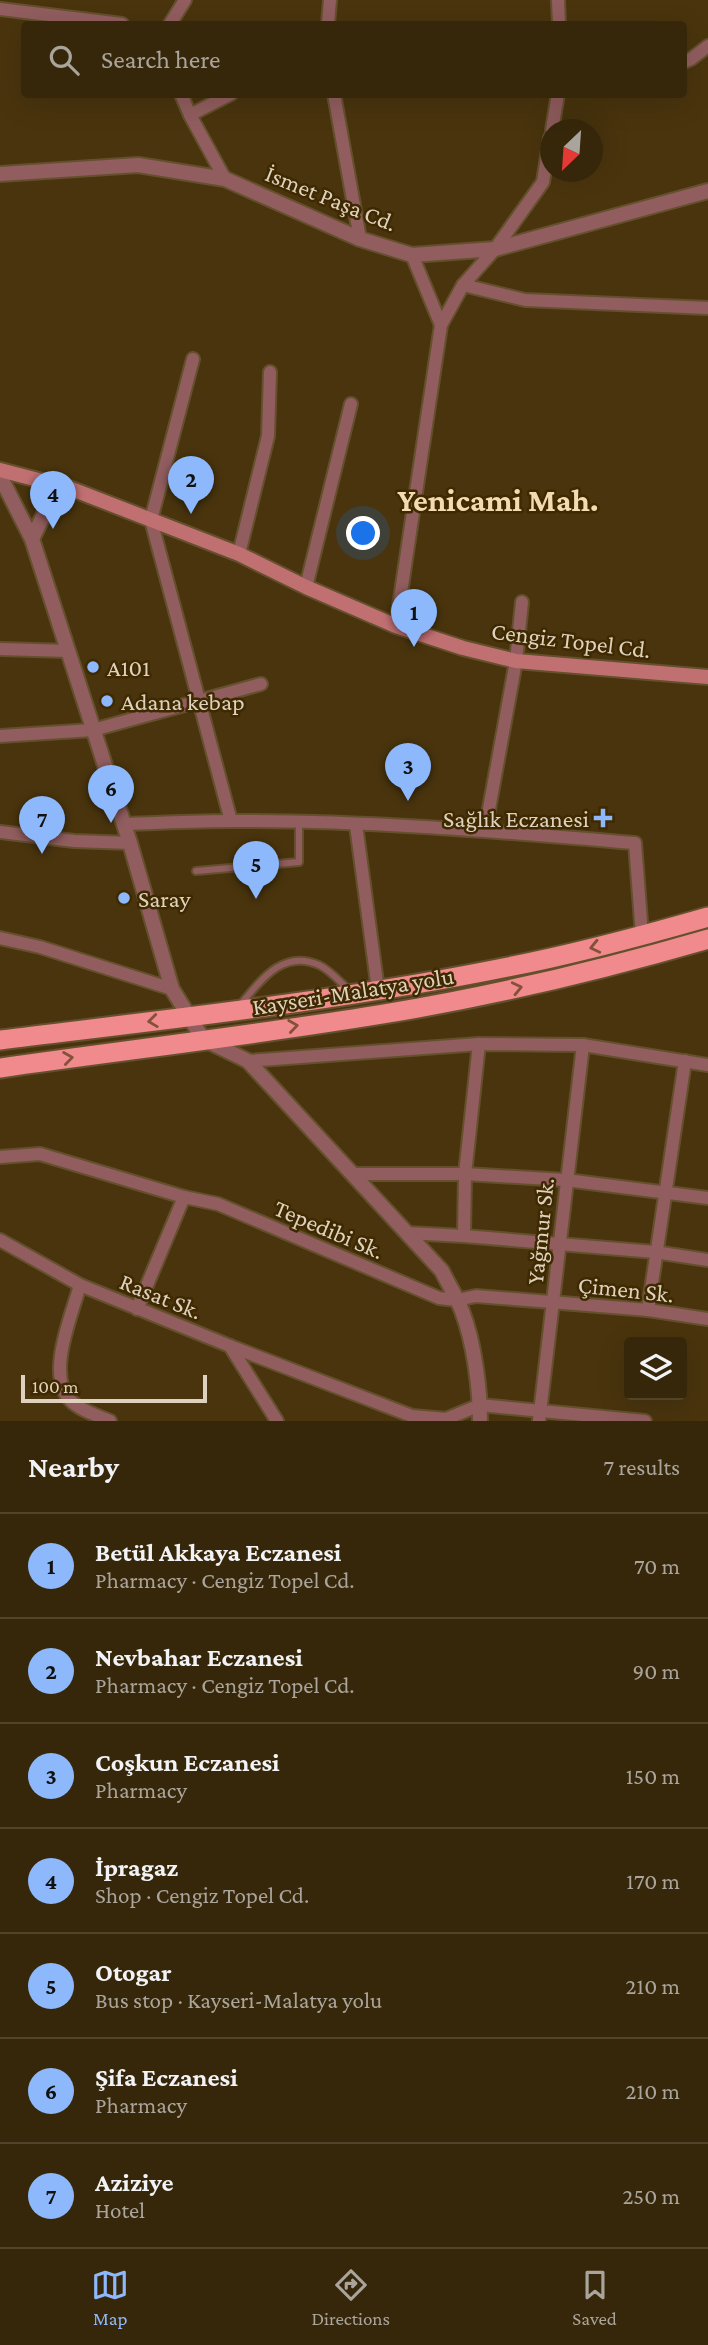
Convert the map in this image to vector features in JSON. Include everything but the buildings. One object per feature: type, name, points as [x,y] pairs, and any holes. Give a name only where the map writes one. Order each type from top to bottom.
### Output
[{"type":"highway","name":"Kayseri-Malatya yolu","points":[[0,1040],[378,990],[510,967],[642,936],[708,917]]},
{"type":"highway","name":"Kayseri-Malatya yolu","points":[[0,1068],[382,1014],[509,990],[708,939]]},
{"type":"main road","name":"Cengiz Topel Cd.","points":[[0,470],[69,488],[239,555],[396,626],[463,648],[516,661],[708,677]]},
{"type":"street","points":[[172,21],[185,0]]},
{"type":"street","points":[[328,21],[330,0]]},
{"type":"street","points":[[558,0],[559,21]]},
{"type":"street","points":[[0,9],[98,21]]},
{"type":"street","points":[[687,61],[707,49]]},
{"type":"street","points":[[183,98],[225,179]]},
{"type":"street","points":[[190,114],[223,98]]},
{"type":"street","points":[[335,98],[360,239]]},
{"type":"street","points":[[554,119],[557,98]]},
{"type":"street","name":"İsmet Paşa Cd.","points":[[0,174],[138,164],[225,179],[360,239],[412,255],[495,249],[708,191]]},
{"type":"street","points":[[396,626],[441,325],[463,285],[495,249],[542,182]]},
{"type":"street","points":[[412,255],[441,325]]},
{"type":"street","points":[[463,285],[525,300],[708,308]]},
{"type":"street","points":[[193,359],[151,520],[231,821]]},
{"type":"street","points":[[239,555],[268,436],[270,372]]},
{"type":"street","points":[[306,587],[351,404]]},
{"type":"street","points":[[0,476],[32,538],[130,843],[172,989],[203,1039],[248,1061],[442,1271],[462,1311],[472,1354],[480,1421]]},
{"type":"street","points":[[32,538],[49,503],[69,488]]},
{"type":"street","points":[[485,831],[516,661],[522,602]]},
{"type":"street","points":[[0,649],[68,651]]},
{"type":"street","points":[[0,736],[93,730],[261,684]]},
{"type":"street","points":[[124,824],[231,821],[356,825],[485,831],[635,843],[642,936]]},
{"type":"street","points":[[356,825],[378,990]]},
{"type":"street","points":[[0,832],[74,841],[130,843]]},
{"type":"street","points":[[0,937],[172,989]]},
{"type":"street","points":[[248,1061],[479,1044],[583,1045],[708,1065]]},
{"type":"street","points":[[464,1236],[465,1174],[479,1044]]},
{"type":"street","name":"Yağmur Sk.","points":[[540,1415],[583,1045]]},
{"type":"street","points":[[649,1310],[685,1061]]},
{"type":"street","name":"Tepedibi Sk.","points":[[0,1157],[40,1154],[184,1197],[218,1204],[439,1298],[457,1300]]},
{"type":"street","points":[[354,1174],[465,1174],[566,1180],[708,1198]]},
{"type":"street","points":[[137,1309],[184,1197]]},
{"type":"street","points":[[407,1233],[656,1252],[708,1260]]},
{"type":"street","name":"Rasat Sk.","points":[[0,1240],[80,1285],[412,1416],[446,1419],[480,1405]]},
{"type":"street","points":[[80,1285],[60,1360],[60,1382],[71,1402],[110,1421]]},
{"type":"street","name":"Çimen Sk.","points":[[457,1300],[476,1296],[649,1310],[708,1319]]},
{"type":"street","points":[[230,1346],[277,1421]]},
{"type":"street","points":[[480,1405],[540,1415],[645,1421]]},
{"type":"lane","points":[[196,871],[299,862],[299,823]]},
{"type":"lane","points":[[236,1010],[266,974],[284,962],[304,961],[321,965],[353,994]]},
{"type":"place","name":"Nevbahar Eczanesi","points":[[191,514]]},
{"type":"place","name":"İpragaz","points":[[53,529]]},
{"type":"place","name":"Betül Akkaya Eczanesi","points":[[414,647]]},
{"type":"place","name":"A101","points":[[93,667]]},
{"type":"place","name":"Adana kebap","points":[[107,701]]},
{"type":"place","name":"Coşkun Eczanesi","points":[[408,801]]},
{"type":"place","name":"Sağlık Eczanesi","points":[[603,818]]},
{"type":"place","name":"Şifa Eczanesi","points":[[111,823]]},
{"type":"place","name":"Aziziye","points":[[42,854]]},
{"type":"place","name":"Saray","points":[[124,898]]},
{"type":"place","name":"Otogar","points":[[256,899]]},
{"type":"district","name":"Yenicami Mah.","points":[[498,500]]}]
